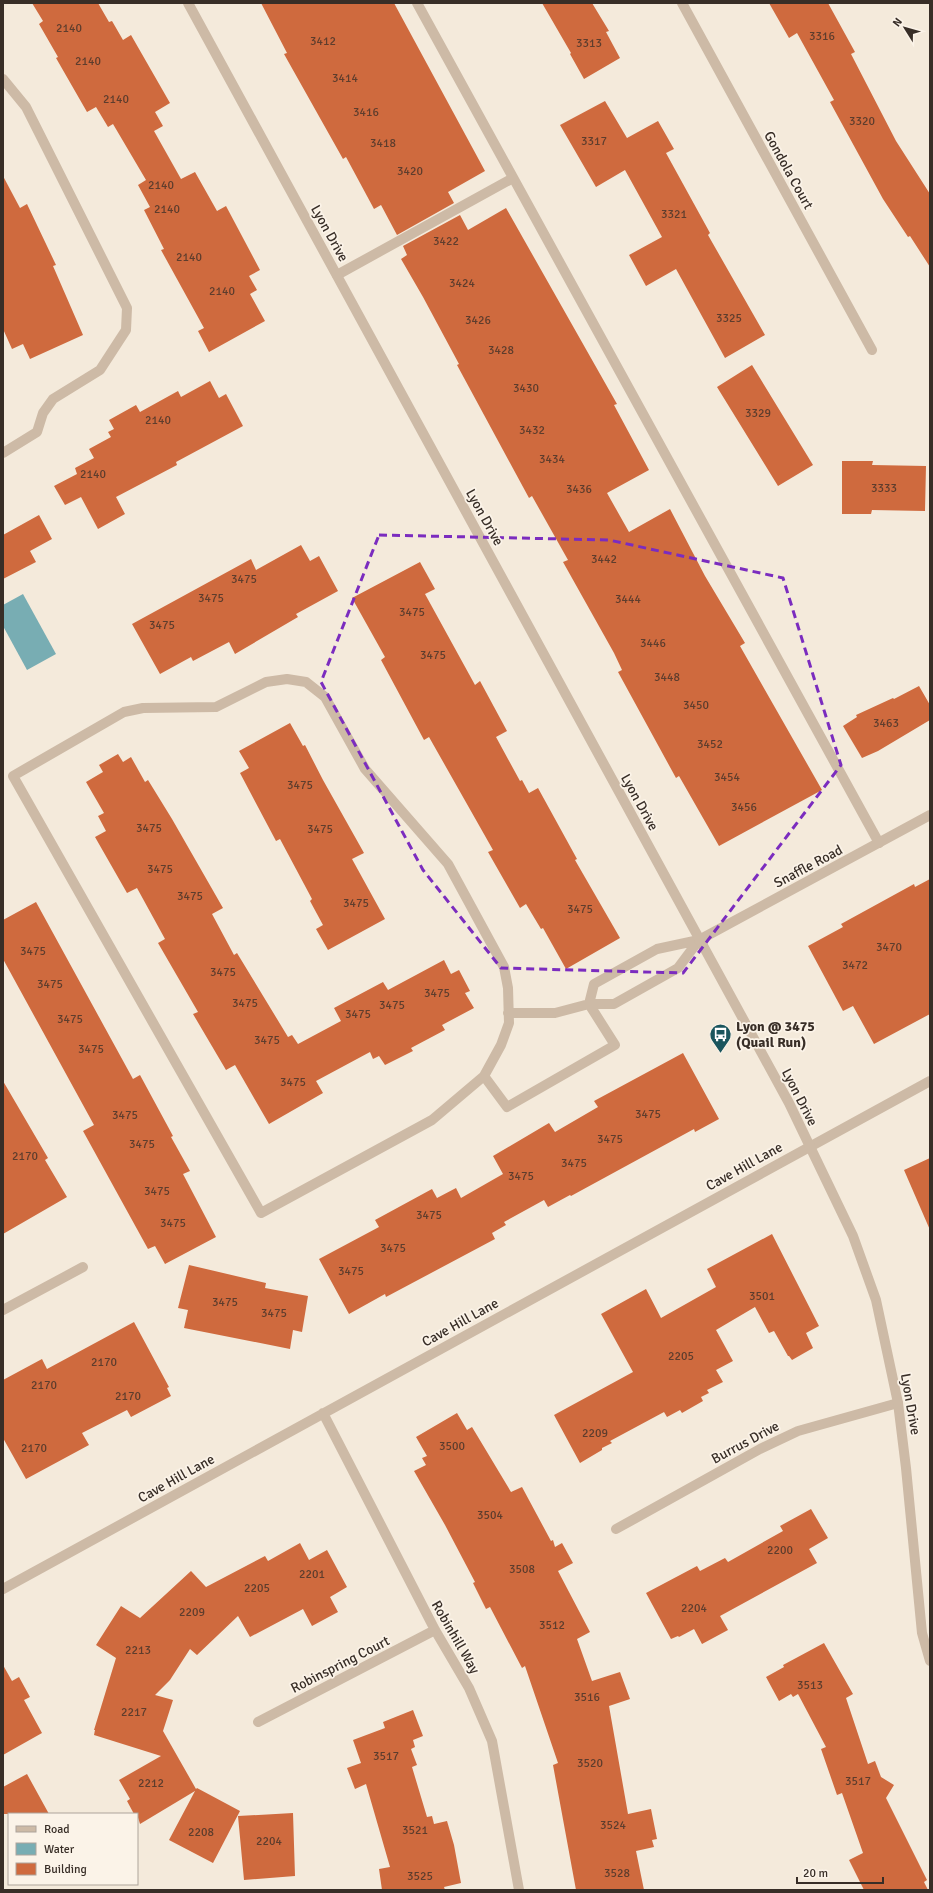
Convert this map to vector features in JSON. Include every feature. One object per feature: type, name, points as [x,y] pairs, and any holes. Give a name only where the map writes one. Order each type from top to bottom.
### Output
[{"type":"street","name":"Lyon Drive","points":[[188,3],[789,1103],[854,1236],[876,1300],[898,1403],[906,1468],[922,1633],[930,1661]]},
{"type":"street","points":[[417,3],[879,843]]},
{"type":"street","name":"Gondola Court","points":[[682,3],[872,350]]},
{"type":"street","points":[[3,79],[26,107],[126,308],[126,330],[100,370],[53,399],[43,413],[37,432],[3,453]]},
{"type":"street","points":[[337,275],[513,178]]},
{"type":"street","points":[[287,679],[306,682],[325,698],[365,769],[448,864],[504,967],[508,988],[508,1013],[509,1022],[501,1044],[484,1076],[432,1120],[261,1213],[13,776],[124,712],[143,708],[216,707],[266,682],[287,679]]},
{"type":"street","name":"Snaffle Road","points":[[700,940],[930,815]]},
{"type":"street","points":[[484,1076],[507,1107],[615,1045],[589,1004],[594,984],[657,948],[700,940]]},
{"type":"street","points":[[508,1013],[555,1013],[589,1004],[614,1004],[678,968],[700,940]]},
{"type":"street","name":"Cave Hill Lane","points":[[3,1589],[930,1080]]},
{"type":"street","points":[[3,1310],[83,1267]]},
{"type":"street","name":"Burrus Drive","points":[[616,1529],[760,1449],[798,1431],[898,1403]]},
{"type":"street","name":"Robinhill Way","points":[[323,1413],[435,1630],[469,1688],[492,1741],[519,1890]]},
{"type":"street","name":"Robinspring Court","points":[[258,1722],[435,1630]]},
{"type":"highlighted area","points":[[379,535],[609,540],[783,578],[841,765],[683,973],[501,968],[423,870],[321,682]]},
{"type":"water","points":[[23,594],[56,654],[27,670],[3,626],[3,605]]},
{"type":"building","points":[[32,3],[98,3],[109,22],[112,21],[123,40],[131,35],[170,103],[155,112],[163,126],[154,131],[181,179],[195,172],[217,211],[226,206],[260,270],[249,276],[257,290],[250,294],[265,321],[209,352],[198,331],[204,328],[161,250],[164,249],[144,210],[150,207],[138,185],[146,180],[113,124],[108,127],[96,107],[87,112],[56,58],[58,57],[39,24],[43,21]]},
{"type":"building","points":[[261,3],[394,3],[485,171],[448,192],[454,203],[397,235],[381,205],[374,209],[346,157],[343,159],[284,54],[287,53]]},
{"type":"building","points":[[542,3],[592,3],[609,31],[606,32],[620,58],[584,79]]},
{"type":"building","points":[[769,3],[828,3],[855,52],[851,54],[896,141],[930,194],[930,267],[883,199],[830,102],[834,100],[797,33],[789,38]]},
{"type":"building","points":[[605,101],[627,138],[658,121],[674,149],[666,153],[710,233],[708,235],[765,335],[725,358],[676,269],[646,286],[629,255],[662,237],[625,170],[596,187],[560,125]]},
{"type":"building","points":[[3,176],[20,208],[27,204],[56,265],[53,266],[83,335],[30,359],[23,344],[12,349],[3,329]]},
{"type":"building","points":[[506,208],[617,404],[614,405],[649,470],[607,493],[629,532],[670,509],[705,576],[745,643],[740,646],[822,790],[719,846],[679,776],[676,778],[618,672],[622,670],[614,653],[563,562],[568,560],[532,496],[529,498],[457,365],[459,364],[401,259],[407,255],[403,246],[460,215],[468,230]]},
{"type":"building","points":[[752,365],[813,465],[778,486],[717,387]]},
{"type":"building","points":[[210,381],[219,398],[226,394],[243,426],[176,462],[177,465],[116,497],[125,514],[98,529],[81,497],[65,505],[54,486],[77,474],[75,468],[94,458],[89,449],[111,437],[108,432],[114,429],[109,420],[136,405],[140,412],[178,391],[181,397]]},
{"type":"building","points":[[842,461],[873,461],[872,465],[926,466],[925,511],[872,510],[871,514],[842,514]]},
{"type":"building","points":[[39,515],[52,539],[30,551],[36,562],[3,579],[3,535]]},
{"type":"building","points":[[301,545],[310,561],[319,556],[338,591],[296,614],[298,617],[235,654],[229,642],[193,661],[191,657],[160,674],[132,624],[251,559],[256,570]]},
{"type":"building","points":[[420,562],[435,589],[425,594],[475,685],[480,681],[507,731],[496,737],[520,781],[522,780],[529,793],[538,788],[577,859],[575,860],[620,938],[566,969],[543,928],[541,929],[526,904],[520,908],[488,852],[493,850],[429,737],[424,740],[381,660],[385,657],[352,598]]},
{"type":"building","points":[[919,686],[930,705],[930,720],[878,751],[862,758],[843,726],[857,717],[856,715],[893,698],[894,699]]},
{"type":"building","points":[[290,723],[303,746],[305,745],[364,853],[352,859],[385,919],[328,950],[316,929],[323,925],[310,901],[312,899],[280,839],[276,841],[240,773],[249,768],[239,751]]},
{"type":"building","points":[[118,754],[123,762],[131,757],[145,782],[148,780],[172,819],[223,908],[212,914],[234,955],[237,953],[288,1037],[292,1035],[298,1044],[341,1021],[334,1008],[383,982],[388,990],[444,960],[451,974],[459,970],[470,991],[465,993],[474,1008],[442,1025],[445,1030],[411,1048],[413,1051],[385,1065],[379,1056],[373,1059],[370,1052],[316,1081],[323,1093],[269,1124],[235,1065],[226,1070],[193,1014],[198,1012],[158,943],[165,939],[137,888],[127,893],[95,837],[106,831],[98,816],[104,813],[86,782],[103,772],[99,765]]},
{"type":"building","points":[[930,879],[930,1014],[874,1044],[853,1006],[843,1011],[808,946],[843,927],[841,924],[914,884],[915,887]]},
{"type":"building","points":[[36,902],[133,1079],[140,1075],[173,1136],[171,1137],[190,1171],[183,1174],[216,1237],[165,1264],[155,1246],[148,1249],[83,1131],[94,1125],[3,959],[3,920]]},
{"type":"building","points":[[683,1053],[719,1119],[695,1132],[694,1129],[548,1207],[544,1200],[504,1222],[506,1225],[492,1233],[495,1239],[386,1297],[385,1294],[349,1314],[319,1259],[379,1227],[375,1220],[432,1189],[437,1198],[456,1188],[461,1198],[503,1174],[493,1156],[549,1123],[555,1132],[598,1107],[594,1101]]},
{"type":"building","points":[[3,1081],[48,1158],[45,1160],[67,1197],[3,1234]]},
{"type":"building","points":[[930,1158],[930,1230],[904,1170]]},
{"type":"building","points":[[772,1234],[819,1326],[806,1333],[813,1348],[792,1360],[788,1356],[774,1331],[769,1333],[755,1307],[716,1330],[733,1361],[716,1370],[723,1382],[707,1390],[709,1393],[701,1397],[703,1401],[682,1413],[680,1410],[667,1417],[664,1412],[610,1441],[612,1443],[580,1463],[554,1415],[633,1372],[601,1314],[646,1289],[661,1318],[716,1287],[707,1269]]},
{"type":"building","points":[[189,1265],[266,1283],[265,1288],[308,1296],[302,1332],[293,1330],[290,1349],[184,1328],[188,1310],[178,1308]]},
{"type":"building","points":[[134,1322],[169,1387],[167,1388],[171,1396],[131,1417],[127,1410],[82,1433],[89,1445],[26,1479],[3,1438],[3,1380],[42,1359],[47,1369]]},
{"type":"building","points":[[457,1413],[467,1430],[472,1427],[511,1492],[522,1487],[551,1541],[553,1540],[555,1547],[562,1543],[573,1563],[558,1571],[590,1632],[577,1639],[592,1681],[620,1672],[630,1699],[609,1706],[628,1814],[651,1809],[657,1839],[652,1840],[654,1847],[636,1851],[644,1890],[576,1890],[553,1765],[558,1763],[525,1666],[522,1668],[490,1607],[486,1609],[473,1583],[475,1582],[414,1471],[426,1465],[422,1458],[427,1456],[416,1437]]},
{"type":"building","points":[[811,1509],[828,1538],[809,1549],[817,1563],[720,1616],[728,1630],[702,1644],[694,1629],[679,1637],[678,1636],[671,1639],[646,1593],[697,1566],[700,1571],[725,1558],[728,1562],[783,1531],[780,1526]]},
{"type":"building","points":[[300,1543],[309,1560],[327,1550],[347,1587],[330,1597],[338,1612],[312,1626],[303,1609],[250,1637],[238,1616],[197,1655],[190,1649],[170,1680],[155,1695],[173,1700],[163,1731],[196,1789],[197,1788],[240,1811],[213,1863],[169,1840],[195,1791],[140,1824],[138,1813],[133,1813],[127,1801],[130,1799],[119,1780],[161,1756],[94,1735],[94,1730],[116,1658],[96,1645],[121,1606],[140,1618],[191,1571],[206,1587],[265,1556],[268,1561]]},
{"type":"building","points":[[824,1643],[853,1694],[846,1698],[868,1764],[875,1761],[881,1777],[894,1785],[886,1798],[927,1880],[924,1882],[928,1890],[864,1890],[849,1860],[863,1853],[842,1793],[837,1795],[821,1749],[826,1747],[798,1694],[793,1697],[791,1694],[779,1701],[766,1677],[784,1667],[783,1665]]},
{"type":"building","points":[[3,1665],[12,1681],[19,1677],[30,1697],[24,1700],[42,1733],[3,1755]]},
{"type":"building","points":[[413,1710],[423,1736],[413,1740],[415,1747],[411,1749],[417,1765],[412,1767],[427,1817],[432,1816],[434,1824],[447,1821],[454,1845],[461,1883],[444,1887],[445,1890],[382,1890],[379,1869],[390,1867],[366,1784],[355,1789],[347,1768],[361,1763],[353,1740],[385,1728],[383,1722]]},
{"type":"building","points":[[27,1774],[48,1813],[3,1814],[3,1787]]},
{"type":"building","points":[[293,1813],[295,1876],[244,1880],[238,1816]]},
{"type":"place","name":"Lyon @ 3475 (Quail Run)","points":[[720,1054]]}]
